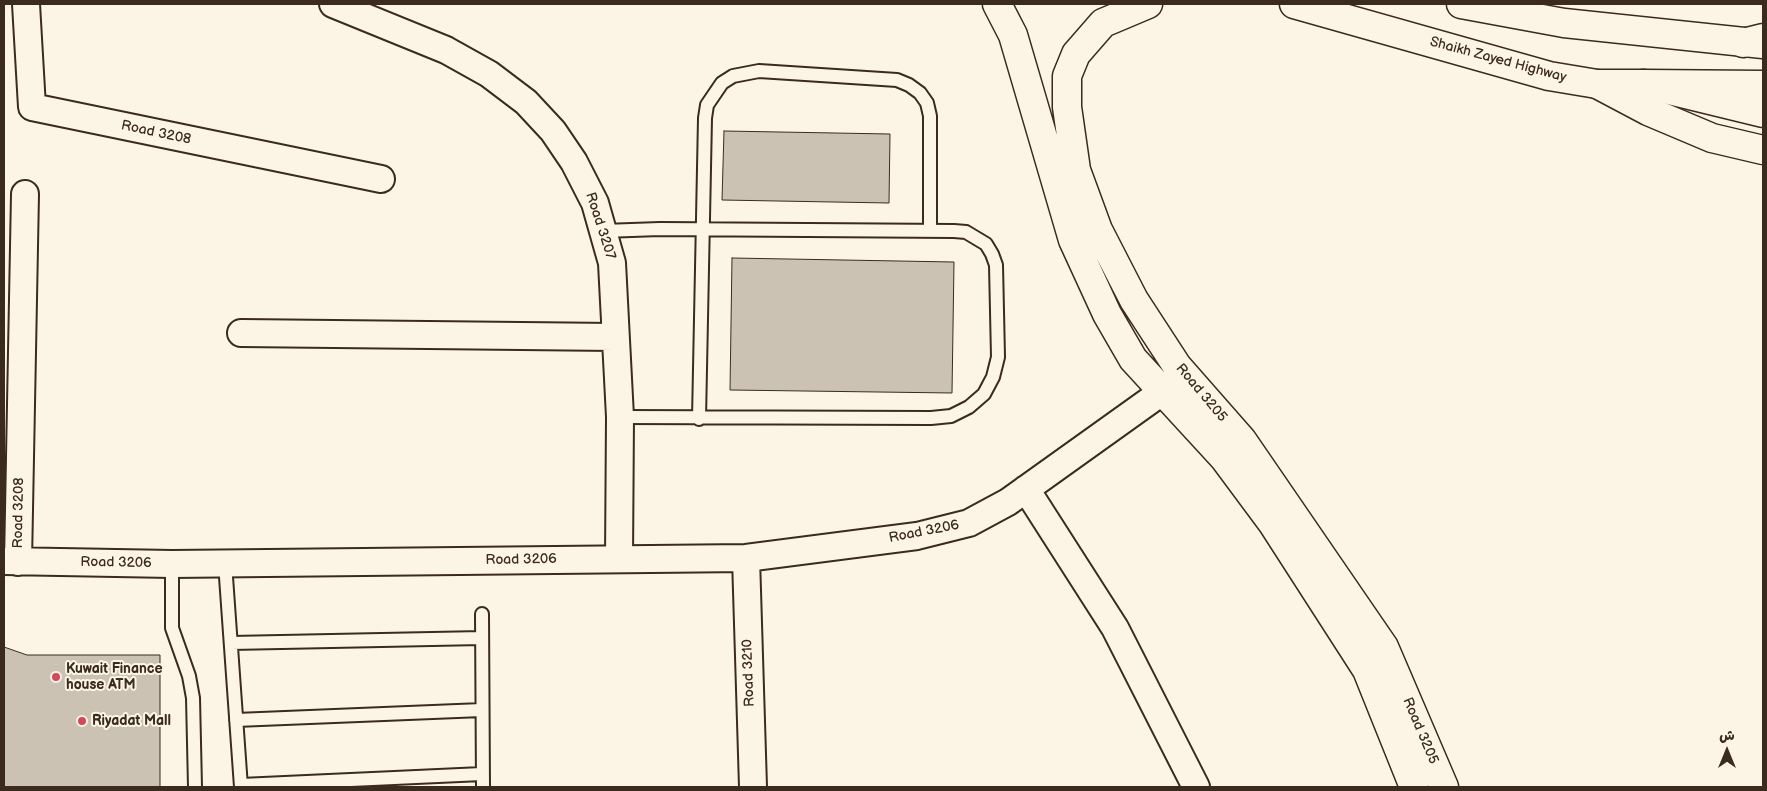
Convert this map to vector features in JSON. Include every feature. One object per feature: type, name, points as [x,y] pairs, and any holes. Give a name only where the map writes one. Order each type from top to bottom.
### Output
[{"type":"street","name":"Road 3208","points":[[26,4],[32,107],[381,179]]},
{"type":"street","name":"Road 3207","points":[[333,4],[446,50],[489,74],[526,102],[553,131],[574,162],[595,203],[612,263],[614,337],[620,418],[619,558]]},
{"type":"street","name":"Road 3205","points":[[997,4],[1013,35],[1073,240],[1107,314],[1133,359],[1224,458],[1273,524],[1367,670],[1414,787]]},
{"type":"street","name":"Road 3205","points":[[1148,4],[1103,22],[1076,54],[1067,76],[1067,107],[1076,170],[1098,230],[1134,300],[1177,366],[1242,440],[1384,647],[1444,787]]},
{"type":"street","name":"Shaikh Zayed Highway","points":[[1294,4],[1549,76],[1598,84],[1644,84],[1763,113]]},
{"type":"street","points":[[1461,4],[1564,24],[1756,42]]},
{"type":"street","points":[[1598,84],[1648,111],[1712,138],[1763,150]]},
{"type":"street","points":[[1644,84],[1763,85]]},
{"type":"street","name":"Road 3208","points":[[11,562],[25,194]]},
{"type":"street","points":[[241,333],[614,337]]},
{"type":"street","name":"Road 3206","points":[[11,562],[172,564],[746,558],[918,536],[969,523],[1008,502],[1162,390],[1186,375]]},
{"type":"street","points":[[1026,489],[1115,628],[1196,787]]},
{"type":"street","name":"Road 3210","points":[[746,558],[753,787]]},
{"type":"lane","points":[[698,419],[705,118],[713,94],[722,83],[733,76],[759,71],[897,80],[909,84],[920,93],[927,103],[930,116],[930,231]]},
{"type":"lane","points":[[603,232],[660,229],[701,231],[966,232],[977,237],[992,254],[996,265],[998,357],[993,377],[984,394],[969,407],[951,416],[931,418],[620,418]]},
{"type":"lane","points":[[224,563],[241,786],[482,781],[482,614]]},
{"type":"lane","points":[[172,564],[172,628],[189,676],[193,698],[195,787]]},
{"type":"lane","points":[[231,643],[482,638]]},
{"type":"lane","points":[[236,720],[482,710]]},
{"type":"building","points":[[724,131],[890,134],[889,203],[722,200]]},
{"type":"building","points":[[732,258],[954,262],[952,393],[730,390]]},
{"type":"building","name":"Riyadat Mall","points":[[4,647],[27,655],[160,655],[160,787],[4,787]]},
{"type":"place","name":"Kuwait Finance house ATM","points":[[56,677]]},
{"type":"place","name":"Riyadat Mall","points":[[82,721]]}]
